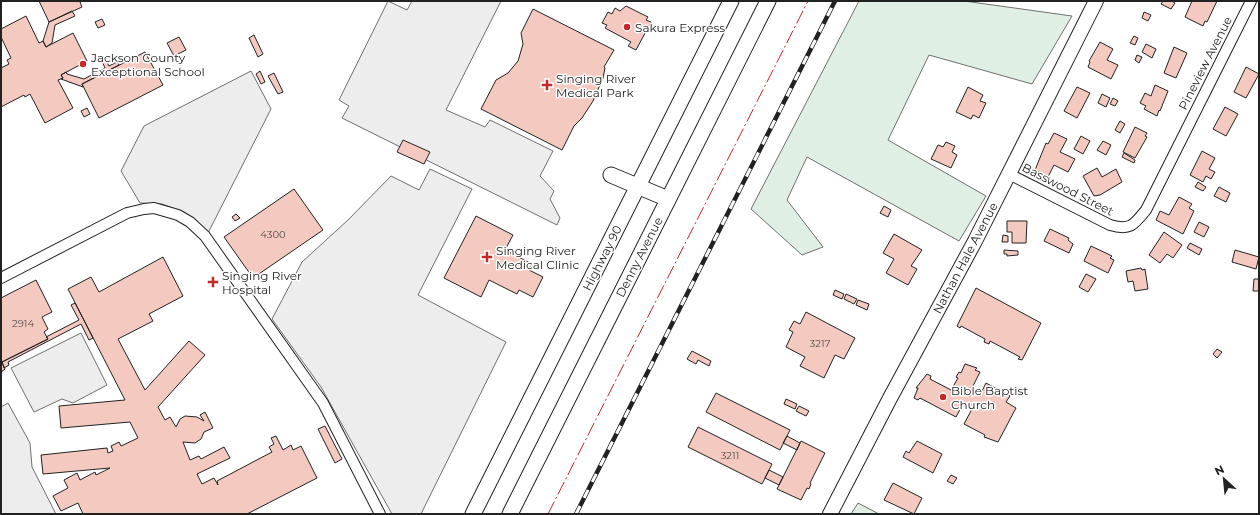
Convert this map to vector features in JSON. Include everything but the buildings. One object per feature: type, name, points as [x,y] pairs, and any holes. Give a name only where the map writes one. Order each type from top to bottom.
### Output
[{"type":"main road","name":"Highway 90","points":[[472,514],[731,1]]},
{"type":"main road","name":"Denny Avenue","points":[[510,514],[768,1]]},
{"type":"main road","points":[[611,175],[668,199]]},
{"type":"street","name":"Nathan Hale Avenue","points":[[830,514],[1009,174],[1096,1]]},
{"type":"street","name":"Pineview Avenue","points":[[1182,136],[1252,1]]},
{"type":"street","name":"Basswood Street","points":[[1009,174],[1094,219],[1110,226],[1127,228],[1133,225],[1146,210],[1182,136]]},
{"type":"street","points":[[1,278],[127,213],[154,208],[168,211],[190,222],[205,236],[323,403],[380,514]]},
{"type":"green space","points":[[859,1],[964,1],[1072,16],[1032,84],[929,55],[888,140],[986,196],[959,241],[807,157],[787,200],[823,247],[802,255],[751,209]]},
{"type":"green space","points":[[858,503],[879,514],[851,514]]},
{"type":"shaded area","points":[[388,1],[407,10],[412,1],[501,1],[446,110],[485,127],[490,120],[553,151],[540,176],[554,191],[550,199],[560,218],[557,225],[342,118],[349,106],[339,100]]},
{"type":"shaded area","points":[[251,71],[271,109],[208,233],[184,212],[162,204],[140,203],[121,171],[144,126]]},
{"type":"shaded area","points":[[430,169],[472,189],[418,295],[506,342],[421,514],[392,514],[321,387],[272,319],[302,262],[348,220],[391,176],[419,190]]},
{"type":"shaded area","points":[[81,333],[107,385],[73,403],[62,399],[34,412],[11,368]]},
{"type":"shaded area","points":[[8,403],[30,443],[32,467],[56,514],[1,514],[1,407]]},
{"type":"railway","points":[[576,514],[835,1]]},
{"type":"power","points":[[548,514],[808,1]]},
{"type":"place","name":"Sakura Express","points":[[627,27]]},
{"type":"place","name":"Jackson County Exceptional School","points":[[83,64]]},
{"type":"place","name":"Singing River Medical Park","points":[[547,85]]},
{"type":"place","name":"Singing River Medical Clinic","points":[[487,257]]},
{"type":"place","name":"Singing River Hospital","points":[[213,282]]},
{"type":"place","name":"Bible Baptist Church","points":[[943,397]]}]
